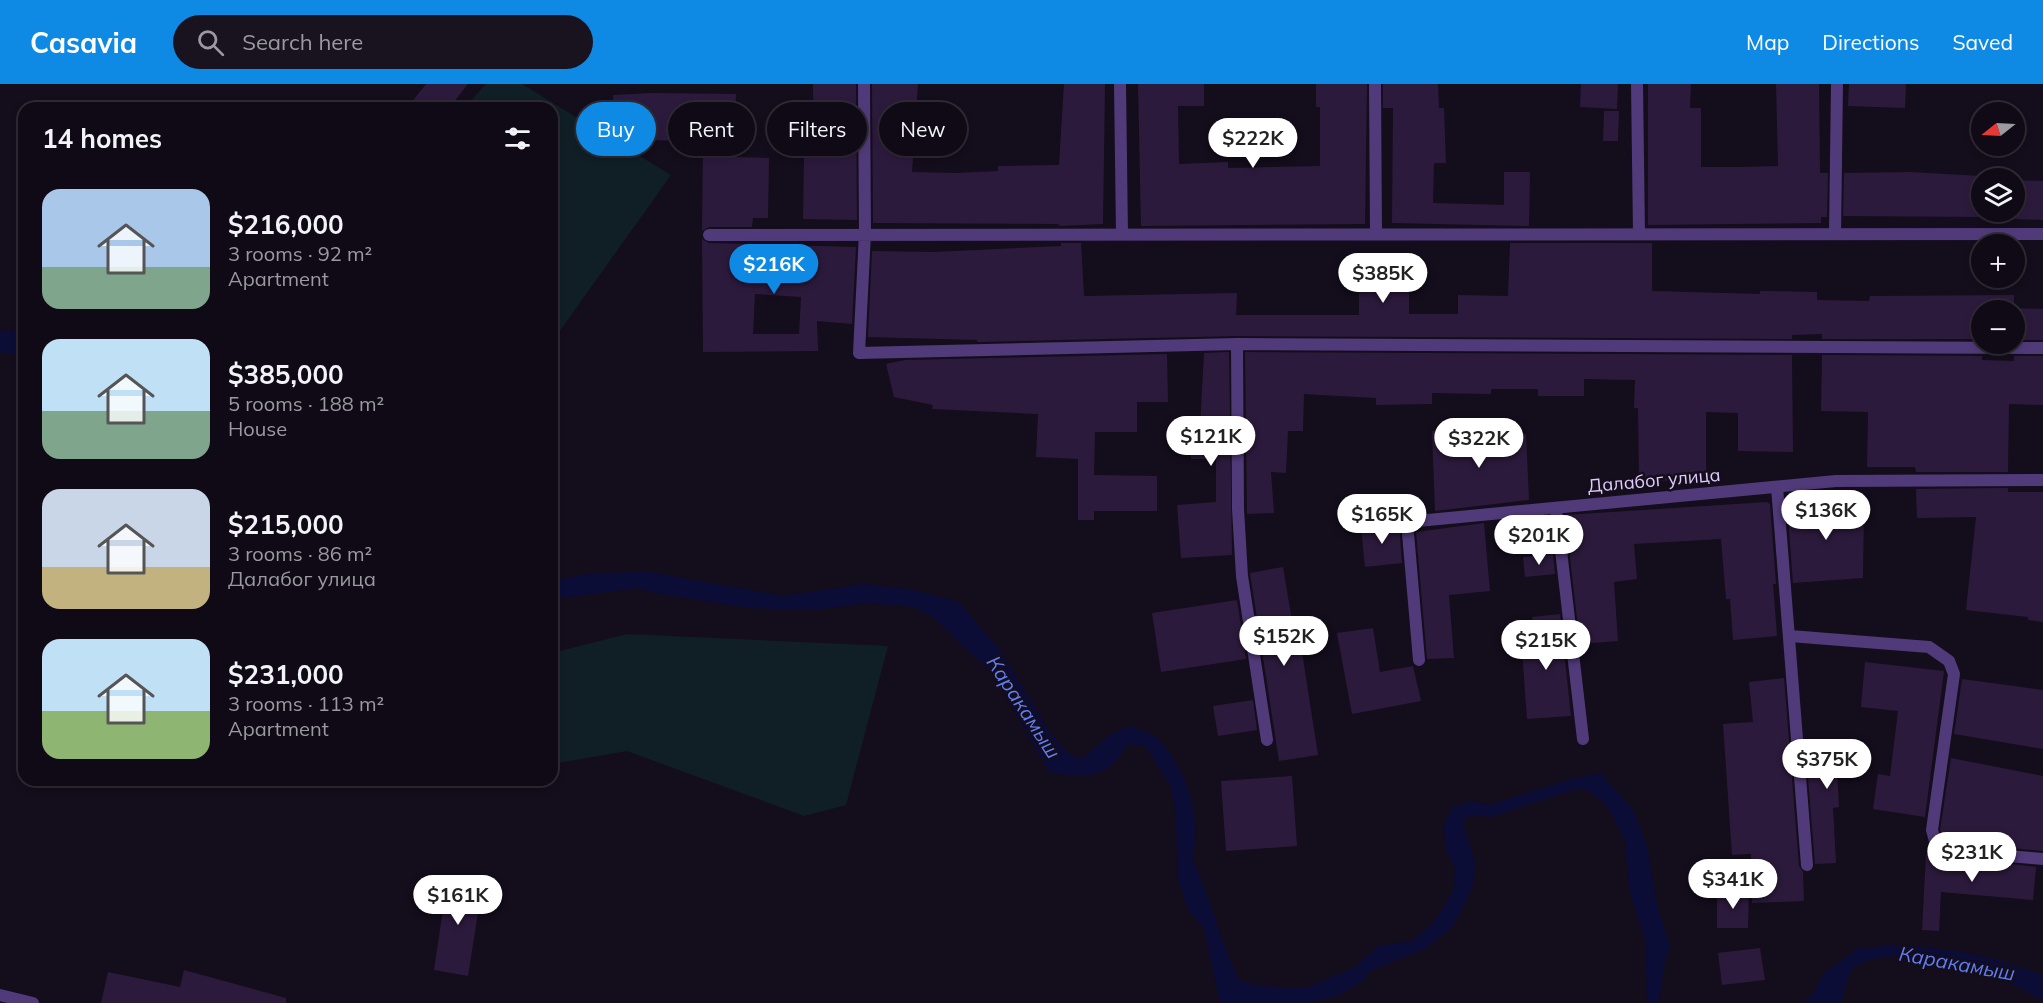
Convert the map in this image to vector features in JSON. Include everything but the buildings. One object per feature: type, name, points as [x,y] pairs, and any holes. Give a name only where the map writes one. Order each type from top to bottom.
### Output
[{"type":"street","points":[[864,84],[865,233],[859,353],[1237,344],[2043,348]]},
{"type":"street","points":[[1120,84],[1122,234]]},
{"type":"street","points":[[1375,84],[1376,232]]},
{"type":"street","points":[[1637,84],[1639,234]]},
{"type":"street","points":[[1835,234],[1837,84]]},
{"type":"street","points":[[710,235],[1376,232],[2043,234]]},
{"type":"street","points":[[1237,344],[1238,509],[1242,576],[1268,740]]},
{"type":"street","name":"Далабог улица","points":[[1419,660],[1407,522],[1836,481],[2043,480]]},
{"type":"street","points":[[1777,486],[1807,866]]},
{"type":"street","points":[[1556,508],[1583,739]]},
{"type":"street","points":[[1790,636],[1929,647],[1949,661],[1954,674],[1932,830],[1936,845],[1953,851],[2043,859]]},
{"type":"street","points":[[0,995],[33,1003]]},
{"type":"shaded area","points":[[486,84],[522,84],[551,102],[470,102]]},
{"type":"shaded area","points":[[558,106],[576,117],[576,156],[640,156],[671,175],[558,334]]},
{"type":"shaded area","points":[[627,634],[888,646],[846,805],[804,816],[627,751],[558,763],[558,651]]},
{"type":"water","points":[[18,330],[18,355],[0,352],[0,331]]},
{"type":"water","name":"Каракамыш","points":[[649,572],[783,596],[863,584],[914,590],[959,602],[1000,650],[1051,734],[1071,756],[1083,758],[1109,735],[1131,726],[1151,734],[1170,753],[1185,781],[1194,812],[1195,844],[1192,859],[1226,950],[1239,980],[1260,986],[1305,988],[1354,968],[1378,946],[1412,941],[1434,922],[1454,889],[1455,868],[1446,850],[1443,826],[1453,807],[1471,801],[1489,805],[1571,779],[1601,773],[1633,810],[1647,847],[1657,904],[1670,947],[1664,964],[1659,1003],[1647,1003],[1645,940],[1629,889],[1625,840],[1606,804],[1585,789],[1576,789],[1491,817],[1470,815],[1463,822],[1475,863],[1474,881],[1452,927],[1427,948],[1370,971],[1365,980],[1337,996],[1306,1003],[1220,1003],[1204,928],[1189,911],[1178,880],[1176,816],[1171,787],[1146,747],[1128,744],[1112,765],[1094,774],[1074,776],[1049,772],[992,673],[934,618],[914,607],[866,603],[816,610],[749,608],[659,594],[637,588],[558,598],[558,580],[592,573]]},
{"type":"water","name":"Каракамыш","points":[[1902,945],[1974,954],[2043,975],[2043,1001],[2003,980],[1977,970],[1920,957],[1894,956],[1871,960],[1853,969],[1850,972],[1841,1003],[1802,1003],[1812,996],[1824,973],[1858,948]]}]
